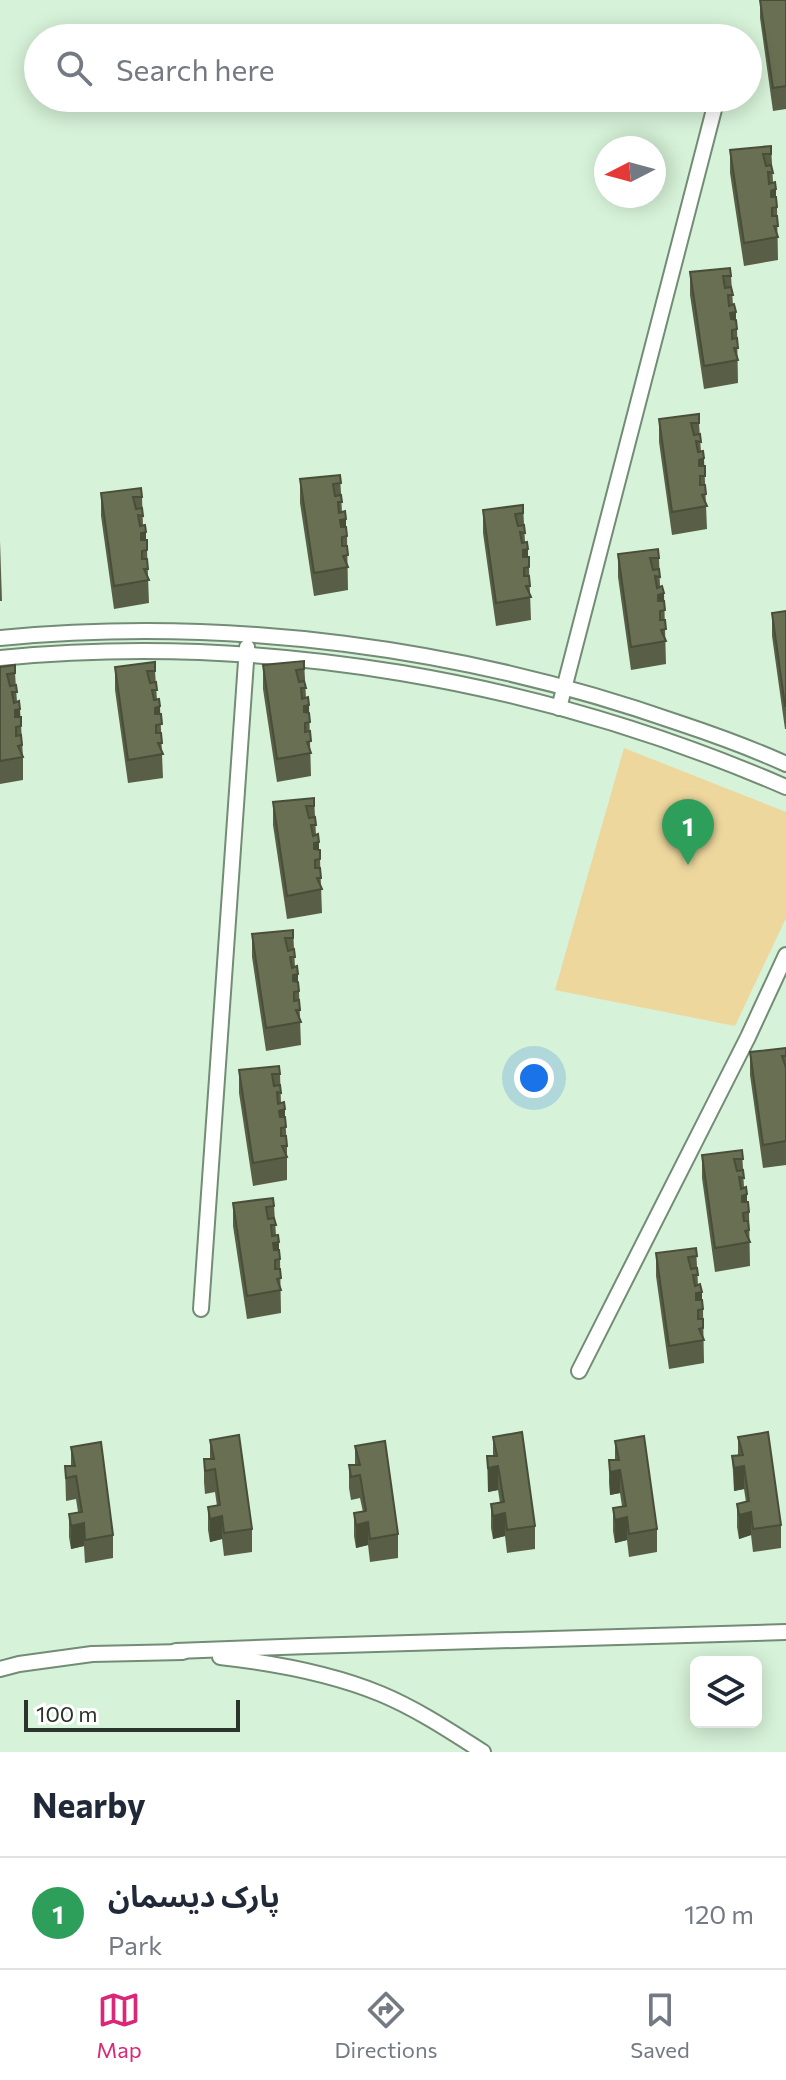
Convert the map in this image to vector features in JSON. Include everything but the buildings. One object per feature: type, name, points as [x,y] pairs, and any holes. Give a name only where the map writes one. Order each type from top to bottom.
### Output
[{"type":"street","points":[[559,708],[713,112]]},
{"type":"street","points":[[0,638],[52,633],[155,631],[247,635],[341,643],[444,659],[563,686],[752,748],[786,764]]},
{"type":"street","points":[[201,1309],[247,635]]},
{"type":"street","points":[[0,658],[52,653],[246,654],[337,663],[450,681],[635,729],[786,787]]},
{"type":"street","points":[[579,1371],[748,1037],[786,955]]},
{"type":"street","points":[[0,1669],[92,1654],[786,1632]]},
{"type":"street","points":[[176,1651],[266,1662],[330,1677],[381,1694],[483,1752]]},
{"type":"shaded area","points":[[624,748],[786,812],[786,918],[735,1026],[555,990]]},
{"type":"place","name":"پارک دیسمان","points":[[688,865]]}]
